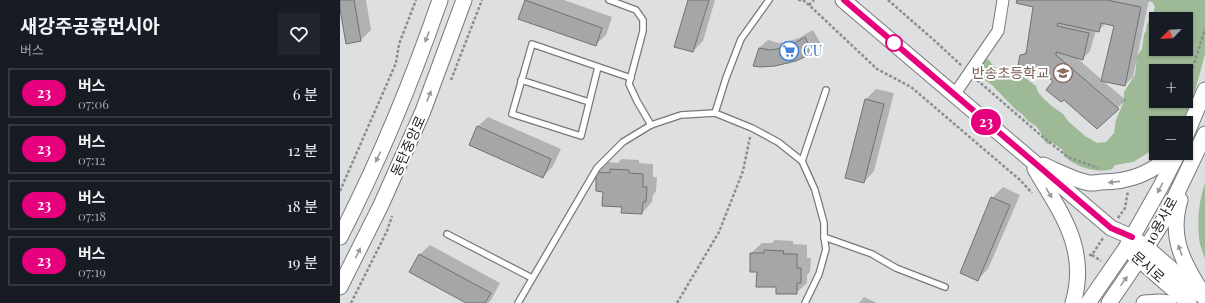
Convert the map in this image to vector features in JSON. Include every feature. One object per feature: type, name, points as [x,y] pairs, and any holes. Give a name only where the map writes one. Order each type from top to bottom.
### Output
[{"type":"street","name":"동탄중앙로","points":[[340,237],[385,143],[428,36],[440,0]]},
{"type":"street","name":"동탄중앙로","points":[[340,287],[381,206],[423,111],[464,0]]},
{"type":"street","name":"문시로","points":[[844,0],[1129,243],[1205,298]]},
{"type":"street","points":[[954,95],[970,74],[998,31],[1003,0]]},
{"type":"street","points":[[1193,118],[1205,90]]},
{"type":"street","name":"10용사로","points":[[1109,303],[1165,218],[1205,134]]},
{"type":"street","points":[[1030,160],[1089,183],[1126,180],[1138,177],[1166,160]]},
{"type":"street","points":[[1030,160],[1064,218],[1074,242],[1077,257],[1077,278],[1073,303]]},
{"type":"street","name":"10용사로","points":[[1088,303],[1129,243],[1174,160]]},
{"type":"street","points":[[1188,170],[1176,211],[1175,232],[1178,248],[1188,270],[1205,298]]},
{"type":"street","name":"문시로","points":[[1143,253],[1189,303]]},
{"type":"street","points":[[1144,303],[1169,303]]},
{"type":"lane","points":[[610,0],[636,10],[644,20],[643,31],[629,84],[651,125]]},
{"type":"lane","points":[[716,113],[726,78],[741,39],[769,0]]},
{"type":"lane","points":[[598,67],[581,136],[512,114],[532,44],[631,78]]},
{"type":"lane","points":[[521,80],[589,102]]},
{"type":"lane","points":[[802,160],[826,90]]},
{"type":"lane","points":[[518,303],[566,224],[597,168],[624,142],[651,125],[681,115],[716,113],[752,128],[778,142],[802,160],[815,190],[824,223],[826,249],[819,274],[805,303]]},
{"type":"lane","points":[[447,234],[532,278]]},
{"type":"lane","points":[[824,236],[872,254],[896,268],[945,287]]},
{"type":"path","points":[[340,192],[396,63],[399,44],[416,0]]},
{"type":"path","points":[[798,0],[803,0],[809,5],[877,69],[911,87],[1020,180],[1035,195]]},
{"type":"path","points":[[809,5],[814,0]]},
{"type":"path","points":[[888,0],[970,74],[1068,157],[1096,168],[1103,168]]},
{"type":"path","points":[[1193,67],[1205,29]]},
{"type":"path","points":[[677,303],[719,232],[742,171],[752,128]]},
{"type":"green space","points":[[1147,0],[1205,0],[1205,54],[1193,96],[1193,64],[1149,64],[1149,108],[1189,108],[1186,116],[1149,116],[1149,152],[1133,162],[1115,165],[1112,169],[1100,171],[1074,163],[1064,156],[1063,150],[1053,143],[1047,144],[1036,126],[1016,110],[992,85],[977,75],[976,71],[981,67],[985,60],[988,59],[996,69],[997,67],[1003,70],[1010,69],[1016,71],[1036,86],[1038,92],[1043,98],[1063,114],[1068,121],[1085,136],[1097,143],[1106,142],[1114,133],[1116,120],[1124,101],[1124,92],[1135,75],[1137,56],[1142,49],[1144,34],[1149,21],[1149,56],[1193,56],[1193,12],[1154,12],[1155,7],[1153,3]]},
{"type":"green space","points":[[1205,183],[1205,259],[1200,242],[1198,223],[1200,203]]},
{"type":"building","points":[[340,0],[354,0],[361,41],[346,44],[340,9]]},
{"type":"building","points":[[525,0],[602,28],[596,46],[518,19]]},
{"type":"building","points":[[688,0],[709,0],[693,52],[674,47]]},
{"type":"building","points":[[1017,0],[1107,0],[1141,7],[1125,86],[1101,81],[1114,26],[1101,23],[1099,32],[1058,23],[1057,26],[1089,33],[1083,60],[1056,52],[1056,55],[1119,109],[1097,129],[1064,100],[1061,102],[1046,90],[1053,81],[1035,68],[1018,65],[1020,55],[1026,54],[1033,7],[1016,3]]},
{"type":"building","points":[[805,37],[813,53],[796,61],[775,66],[753,66],[759,48],[770,50],[790,46]]},
{"type":"building","points":[[865,99],[884,104],[864,183],[845,178]]},
{"type":"building","points":[[477,126],[551,159],[543,178],[469,145]]},
{"type":"building","points":[[610,169],[629,170],[629,173],[643,174],[643,187],[647,187],[646,202],[643,202],[642,214],[621,213],[622,207],[602,206],[603,192],[596,191],[596,172],[610,173]]},
{"type":"building","points":[[991,197],[1010,205],[978,281],[960,273]]},
{"type":"building","points":[[764,250],[784,251],[783,254],[797,254],[797,268],[801,268],[801,283],[797,283],[797,294],[776,294],[776,287],[756,287],[757,272],[750,272],[750,253],[764,253]]},
{"type":"building","points":[[419,254],[491,293],[485,303],[466,303],[409,272]]},
{"type":"bus line","name":"23","points":[[844,0],[1111,228],[1132,237]]},
{"type":"place","name":"CU","points":[[789,51]]},
{"type":"place","name":"반송초등학교","points":[[1063,73]]}]
